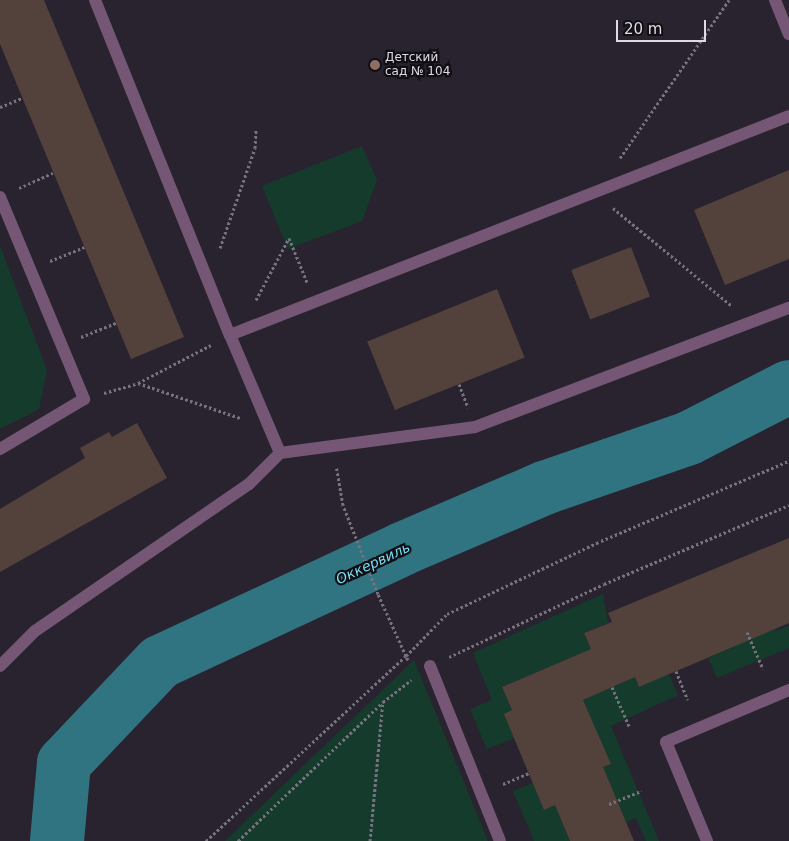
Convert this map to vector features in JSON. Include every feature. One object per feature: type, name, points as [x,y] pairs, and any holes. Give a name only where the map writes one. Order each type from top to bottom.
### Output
[{"type":"lane","points":[[95,0],[208,281],[235,333],[280,453]]},
{"type":"lane","points":[[775,0],[789,34]]},
{"type":"lane","points":[[235,333],[789,116]]},
{"type":"lane","points":[[0,449],[84,399],[30,270],[4,195]]},
{"type":"lane","points":[[0,666],[35,631],[249,484],[280,453],[475,427],[789,308]]},
{"type":"lane","points":[[430,666],[500,841]]},
{"type":"lane","points":[[707,841],[666,742],[789,690]]},
{"type":"path","points":[[0,107],[22,98]]},
{"type":"path","points":[[208,281],[254,148],[256,130]]},
{"type":"path","points":[[4,195],[53,173]]},
{"type":"path","points":[[84,399],[138,383],[235,333],[289,238],[315,301]]},
{"type":"path","points":[[30,270],[84,247]]},
{"type":"path","points":[[61,345],[116,322]]},
{"type":"path","points":[[138,383],[270,428]]},
{"type":"path","points":[[332,447],[343,505],[378,594],[406,656]]},
{"type":"path","points":[[206,841],[406,656],[447,614],[601,541],[789,461]]},
{"type":"path","points":[[238,841],[383,702],[430,666],[604,584],[789,505]]},
{"type":"path","points":[[747,632],[763,669]]},
{"type":"path","points":[[676,671],[688,700]]},
{"type":"path","points":[[612,687],[629,726]]},
{"type":"path","points":[[370,841],[383,702]]},
{"type":"path","points":[[503,784],[529,773]]},
{"type":"path","points":[[609,804],[642,791]]},
{"type":"green space","points":[[362,146],[377,180],[362,221],[288,249],[262,186]]},
{"type":"green space","points":[[0,246],[47,370],[39,409],[0,429]]},
{"type":"green space","points":[[603,594],[608,623],[584,633],[591,649],[502,687],[512,710],[514,738],[487,749],[470,709],[492,700],[473,653]]},
{"type":"green space","points":[[771,621],[776,631],[789,625],[789,648],[717,678],[708,658],[734,647]]},
{"type":"green space","points":[[414,660],[488,841],[225,841]]},
{"type":"green space","points":[[669,674],[678,695],[611,726],[659,841],[646,841],[636,818],[626,822],[621,809],[613,813],[602,768],[610,764],[583,700],[635,677],[639,687]]},
{"type":"green space","points":[[533,783],[544,809],[555,805],[570,841],[534,841],[513,791]]},
{"type":"building","points":[[0,0],[44,0],[184,337],[131,359],[0,44]]},
{"type":"building","points":[[789,170],[789,259],[725,285],[694,210]]},
{"type":"building","points":[[631,247],[650,296],[590,319],[571,270]]},
{"type":"building","points":[[497,289],[525,358],[395,410],[367,341]]},
{"type":"building","points":[[137,423],[167,478],[0,572],[0,509],[85,458],[80,448],[109,432],[112,437]]},
{"type":"building","points":[[789,538],[789,623],[639,687],[635,677],[583,700],[611,764],[603,767],[634,841],[570,841],[555,805],[544,810],[504,714],[512,710],[502,687],[591,649],[584,633],[612,622],[608,613]]},
{"type":"waterway","name":"Оккервиль","points":[[57,841],[64,763],[160,662],[402,549],[544,488],[689,438],[789,387]]},
{"type":"place","name":"Детский сад № 104","points":[[375,65]]}]
